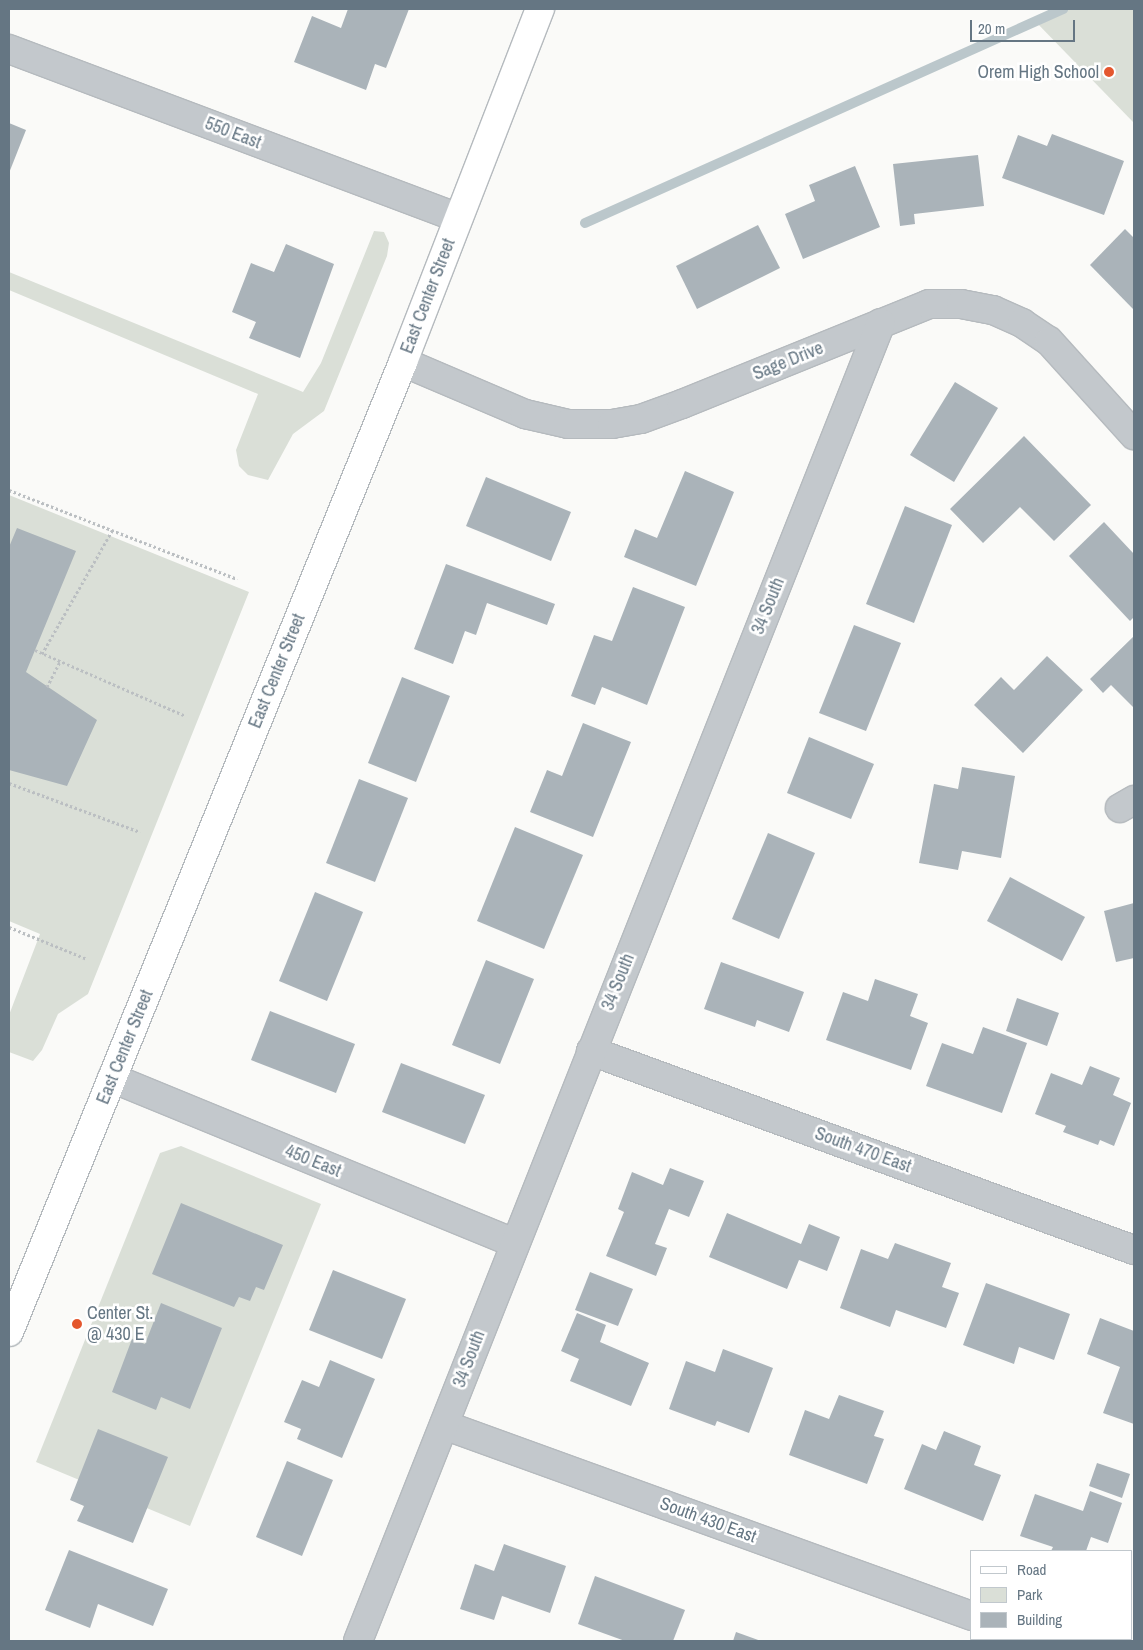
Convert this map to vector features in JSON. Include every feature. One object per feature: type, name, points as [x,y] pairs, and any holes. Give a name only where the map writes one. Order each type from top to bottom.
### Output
[{"type":"main road","name":"East Center Street","points":[[9,1332],[403,362],[457,217],[540,9]]},
{"type":"street","name":"550 East","points":[[9,49],[457,217]]},
{"type":"street","name":"Sage Drive","points":[[403,362],[525,414],[568,424],[612,424],[641,419],[682,404],[929,304],[961,304],[993,310],[1022,323],[1049,341],[1134,435]]},
{"type":"street","name":"34 South","points":[[358,1641],[514,1243],[881,323]]},
{"type":"street","name":"South 470 East","points":[[591,1050],[1134,1250]]},
{"type":"street","name":"450 East","points":[[112,1078],[514,1243]]},
{"type":"street","name":"South 430 East","points":[[444,1425],[970,1615]]},
{"type":"path","points":[[9,490],[237,579]]},
{"type":"path","points":[[42,654],[112,531]]},
{"type":"path","points":[[35,650],[184,715]]},
{"type":"path","points":[[47,687],[60,662]]},
{"type":"path","points":[[9,783],[140,832]]},
{"type":"path","points":[[9,927],[87,959]]},
{"type":"green space","name":"Orem High School","points":[[1063,9],[1134,9],[1134,123],[1035,21]]},
{"type":"green space","points":[[374,231],[384,232],[389,243],[387,256],[324,411],[293,434],[268,480],[248,475],[239,466],[236,450],[258,394],[9,290],[9,272],[303,392],[321,363]]},
{"type":"green space","points":[[9,495],[249,592],[88,994],[58,1014],[42,1050],[33,1061],[9,1052],[9,1015],[40,934],[9,921]]},
{"type":"green space","points":[[181,1146],[321,1204],[190,1526],[36,1462],[160,1153]]},
{"type":"building","points":[[348,9],[409,9],[386,68],[375,64],[366,90],[294,62],[312,16],[341,28]]},
{"type":"building","points":[[9,123],[26,130],[9,173]]},
{"type":"building","points":[[1052,134],[1124,161],[1104,215],[1002,178],[1018,135],[1047,146]]},
{"type":"building","points":[[978,155],[984,206],[914,214],[915,224],[900,226],[893,164]]},
{"type":"building","points":[[855,166],[880,227],[803,259],[785,214],[815,201],[809,185]]},
{"type":"building","points":[[758,225],[780,268],[697,309],[676,266]]},
{"type":"building","points":[[1125,229],[1134,238],[1134,310],[1090,265]]},
{"type":"building","points":[[286,244],[334,264],[300,358],[249,338],[256,322],[232,312],[251,263],[274,272]]},
{"type":"building","points":[[955,382],[998,408],[954,482],[910,455]]},
{"type":"building","points":[[1024,436],[1091,505],[1054,541],[1020,507],[983,543],[950,509]]},
{"type":"building","points":[[685,471],[734,492],[696,586],[624,557],[635,529],[657,538]]},
{"type":"building","points":[[486,477],[571,512],[551,561],[466,526]]},
{"type":"building","points":[[905,506],[952,525],[914,623],[866,604]]},
{"type":"building","points":[[1104,522],[1134,554],[1134,617],[1130,621],[1069,556]]},
{"type":"building","points":[[17,528],[76,551],[26,672],[97,720],[67,786],[9,770],[9,547]]},
{"type":"building","points":[[446,564],[555,604],[547,625],[487,603],[476,635],[465,631],[453,664],[414,649]]},
{"type":"building","points":[[633,587],[685,607],[647,705],[602,687],[595,705],[571,696],[594,635],[612,641]]},
{"type":"building","points":[[854,625],[901,643],[866,731],[819,713]]},
{"type":"building","points":[[1134,636],[1134,708],[1111,685],[1103,693],[1090,679]]},
{"type":"building","points":[[1047,656],[1083,690],[1023,753],[974,705],[1001,677],[1014,690]]},
{"type":"building","points":[[402,677],[450,696],[416,782],[368,763]]},
{"type":"building","points":[[583,723],[631,742],[593,837],[530,812],[547,770],[562,776]]},
{"type":"building","points":[[809,737],[874,764],[851,819],[787,793]]},
{"type":"building","points":[[962,767],[1015,776],[1001,858],[962,851],[958,870],[919,863],[934,784],[958,789]]},
{"type":"building","points":[[359,779],[408,798],[375,882],[326,863]]},
{"type":"building","points":[[515,827],[583,855],[544,949],[477,921]]},
{"type":"building","points":[[768,833],[815,853],[779,939],[732,919]]},
{"type":"building","points":[[1010,877],[1085,917],[1062,961],[987,921]]},
{"type":"building","points":[[315,892],[363,912],[327,1001],[279,981]]},
{"type":"building","points":[[1134,903],[1134,958],[1116,962],[1104,911]]},
{"type":"building","points":[[486,960],[534,979],[500,1064],[452,1045]]},
{"type":"building","points":[[721,962],[804,992],[789,1032],[757,1020],[755,1027],[704,1009]]},
{"type":"building","points":[[875,979],[918,994],[910,1016],[928,1023],[911,1070],[826,1040],[843,992],[868,1001]]},
{"type":"building","points":[[1017,998],[1059,1013],[1047,1046],[1006,1031]]},
{"type":"building","points":[[270,1011],[355,1044],[336,1093],[251,1060]]},
{"type":"building","points":[[983,1027],[1027,1043],[1002,1113],[926,1086],[942,1043],[973,1054]]},
{"type":"building","points":[[401,1063],[485,1095],[465,1144],[382,1112]]},
{"type":"building","points":[[1090,1066],[1120,1078],[1113,1095],[1131,1103],[1114,1146],[1100,1140],[1098,1145],[1063,1132],[1066,1126],[1035,1114],[1051,1073],[1082,1085]]},
{"type":"building","points":[[670,1168],[704,1181],[689,1217],[669,1209],[655,1244],[667,1248],[656,1276],[606,1256],[624,1212],[618,1209],[632,1172],[663,1185]]},
{"type":"building","points":[[181,1203],[283,1245],[264,1290],[256,1287],[250,1301],[239,1297],[234,1307],[152,1274]]},
{"type":"building","points":[[727,1213],[801,1244],[809,1224],[840,1237],[827,1271],[799,1260],[787,1289],[709,1257]]},
{"type":"building","points":[[895,1243],[951,1263],[942,1287],[959,1293],[946,1328],[896,1310],[890,1327],[840,1308],[861,1249],[888,1259]]},
{"type":"building","points":[[333,1270],[406,1299],[382,1359],[309,1330]]},
{"type":"building","points":[[590,1272],[633,1289],[618,1326],[575,1310]]},
{"type":"building","points":[[986,1283],[1070,1314],[1054,1360],[1019,1347],[1014,1364],[963,1345]]},
{"type":"building","points":[[161,1303],[222,1328],[190,1409],[161,1397],[156,1410],[112,1392],[132,1339],[145,1344]]},
{"type":"building","points":[[577,1313],[606,1325],[600,1342],[649,1363],[631,1406],[570,1381],[579,1359],[561,1351]]},
{"type":"building","points":[[1100,1318],[1134,1331],[1134,1424],[1103,1413],[1120,1367],[1087,1354]]},
{"type":"building","points":[[723,1349],[773,1368],[749,1433],[717,1421],[715,1426],[669,1409],[686,1361],[715,1372]]},
{"type":"building","points":[[330,1360],[375,1379],[342,1458],[297,1439],[301,1429],[284,1422],[302,1380],[319,1387]]},
{"type":"building","points":[[839,1395],[884,1411],[874,1436],[884,1439],[867,1484],[789,1455],[805,1410],[829,1419]]},
{"type":"building","points":[[98,1429],[168,1457],[133,1543],[77,1521],[84,1506],[70,1500]]},
{"type":"building","points":[[944,1431],[981,1446],[974,1465],[1001,1475],[983,1521],[904,1489],[922,1444],[936,1450]]},
{"type":"building","points":[[287,1461],[333,1480],[302,1556],[256,1537]]},
{"type":"building","points":[[1097,1463],[1130,1474],[1122,1498],[1089,1486]]},
{"type":"building","points":[[1090,1491],[1122,1503],[1108,1543],[1091,1537],[1086,1550],[1052,1550],[1053,1547],[1020,1536],[1035,1494],[1083,1511]]},
{"type":"building","points":[[504,1544],[566,1566],[550,1613],[502,1596],[494,1620],[460,1609],[475,1564],[494,1571]]},
{"type":"building","points":[[69,1550],[168,1589],[153,1626],[98,1604],[90,1628],[45,1610]]},
{"type":"building","points":[[595,1576],[685,1610],[673,1641],[625,1641],[578,1624]]},
{"type":"building","points":[[736,1632],[761,1641],[733,1641]]},
{"type":"waterway","points":[[585,223],[1063,9]]},
{"type":"place","name":"Orem High School","points":[[1109,72]]},
{"type":"place","name":"Center St. @ 430 E","points":[[77,1324]]}]
